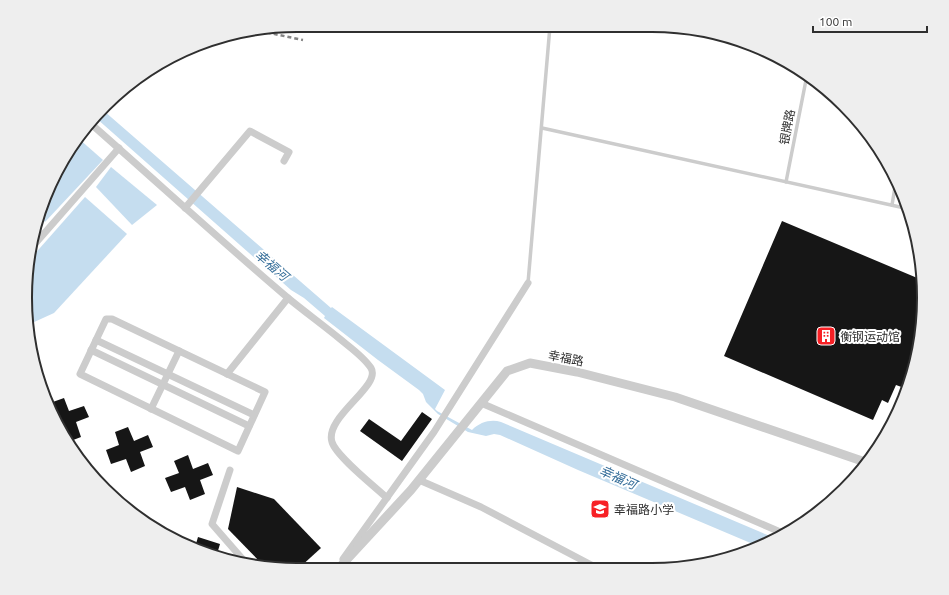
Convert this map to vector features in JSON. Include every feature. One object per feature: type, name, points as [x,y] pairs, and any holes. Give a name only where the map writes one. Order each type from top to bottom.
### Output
[{"type":"street","points":[[94,127],[288,298],[358,354],[372,369],[372,377],[368,384],[338,419],[331,430],[332,441],[336,451],[387,498]]},
{"type":"street","points":[[185,208],[250,131],[289,152],[284,161]]},
{"type":"street","points":[[38,240],[118,148]]},
{"type":"street","points":[[342,563],[434,432],[528,283]]},
{"type":"street","points":[[227,374],[288,298]]},
{"type":"street","points":[[106,319],[112,319],[227,374],[265,392],[238,451],[80,374],[106,319]]},
{"type":"street","points":[[96,340],[254,415]]},
{"type":"street","points":[[91,350],[249,426]]},
{"type":"street","points":[[152,409],[179,351]]},
{"type":"street","name":"幸福路","points":[[343,563],[419,480],[507,371],[530,363],[577,372],[675,397],[861,461]]},
{"type":"street","points":[[481,403],[778,531]]},
{"type":"street","points":[[230,470],[212,524],[241,557]]},
{"type":"street","points":[[419,480],[481,507],[588,563]]},
{"type":"lane","points":[[528,283],[550,32]]},
{"type":"lane","name":"银牌路","points":[[786,182],[806,82]]},
{"type":"lane","points":[[542,128],[901,207]]},
{"type":"lane","points":[[892,205],[894,190]]},
{"type":"water","name":"幸福河","points":[[107,113],[331,308],[332,307],[445,390],[435,409],[437,411],[472,430],[478,425],[486,422],[501,422],[769,536],[752,543],[578,470],[500,435],[494,434],[486,436],[468,432],[438,414],[426,402],[423,394],[419,390],[324,318],[325,316],[304,298],[291,290],[99,121]]},
{"type":"water","points":[[83,142],[103,160],[45,222],[44,220],[46,212],[59,180]]},
{"type":"water","points":[[111,167],[157,205],[132,225],[96,187]]},
{"type":"water","points":[[85,197],[127,234],[54,313],[33,322],[32,298],[36,253]]},
{"type":"building","name":"衡钢运动馆","points":[[782,221],[916,277],[917,298],[915,332],[903,383],[902,387],[896,385],[888,403],[882,400],[873,420],[724,356]]},
{"type":"building","points":[[64,398],[69,411],[84,406],[89,417],[76,422],[81,437],[74,440],[59,415],[53,402]]},
{"type":"building","points":[[422,412],[432,419],[402,461],[360,431],[369,419],[401,441]]},
{"type":"building","points":[[128,427],[134,441],[148,435],[153,447],[140,452],[145,466],[131,472],[126,459],[111,464],[106,450],[119,445],[115,432]]},
{"type":"building","points":[[188,455],[193,469],[208,463],[213,475],[200,480],[205,494],[190,500],[185,487],[171,492],[165,478],[179,473],[174,461]]},
{"type":"building","points":[[237,487],[274,499],[321,548],[304,563],[258,560],[228,529]]},
{"type":"building","points":[[198,537],[220,544],[218,551],[196,543]]},
{"type":"railway","points":[[272,33],[303,40]]},
{"type":"place","name":"衡钢运动馆","points":[[826,336]]},
{"type":"place","name":"幸福路小学","points":[[600,509]]}]
